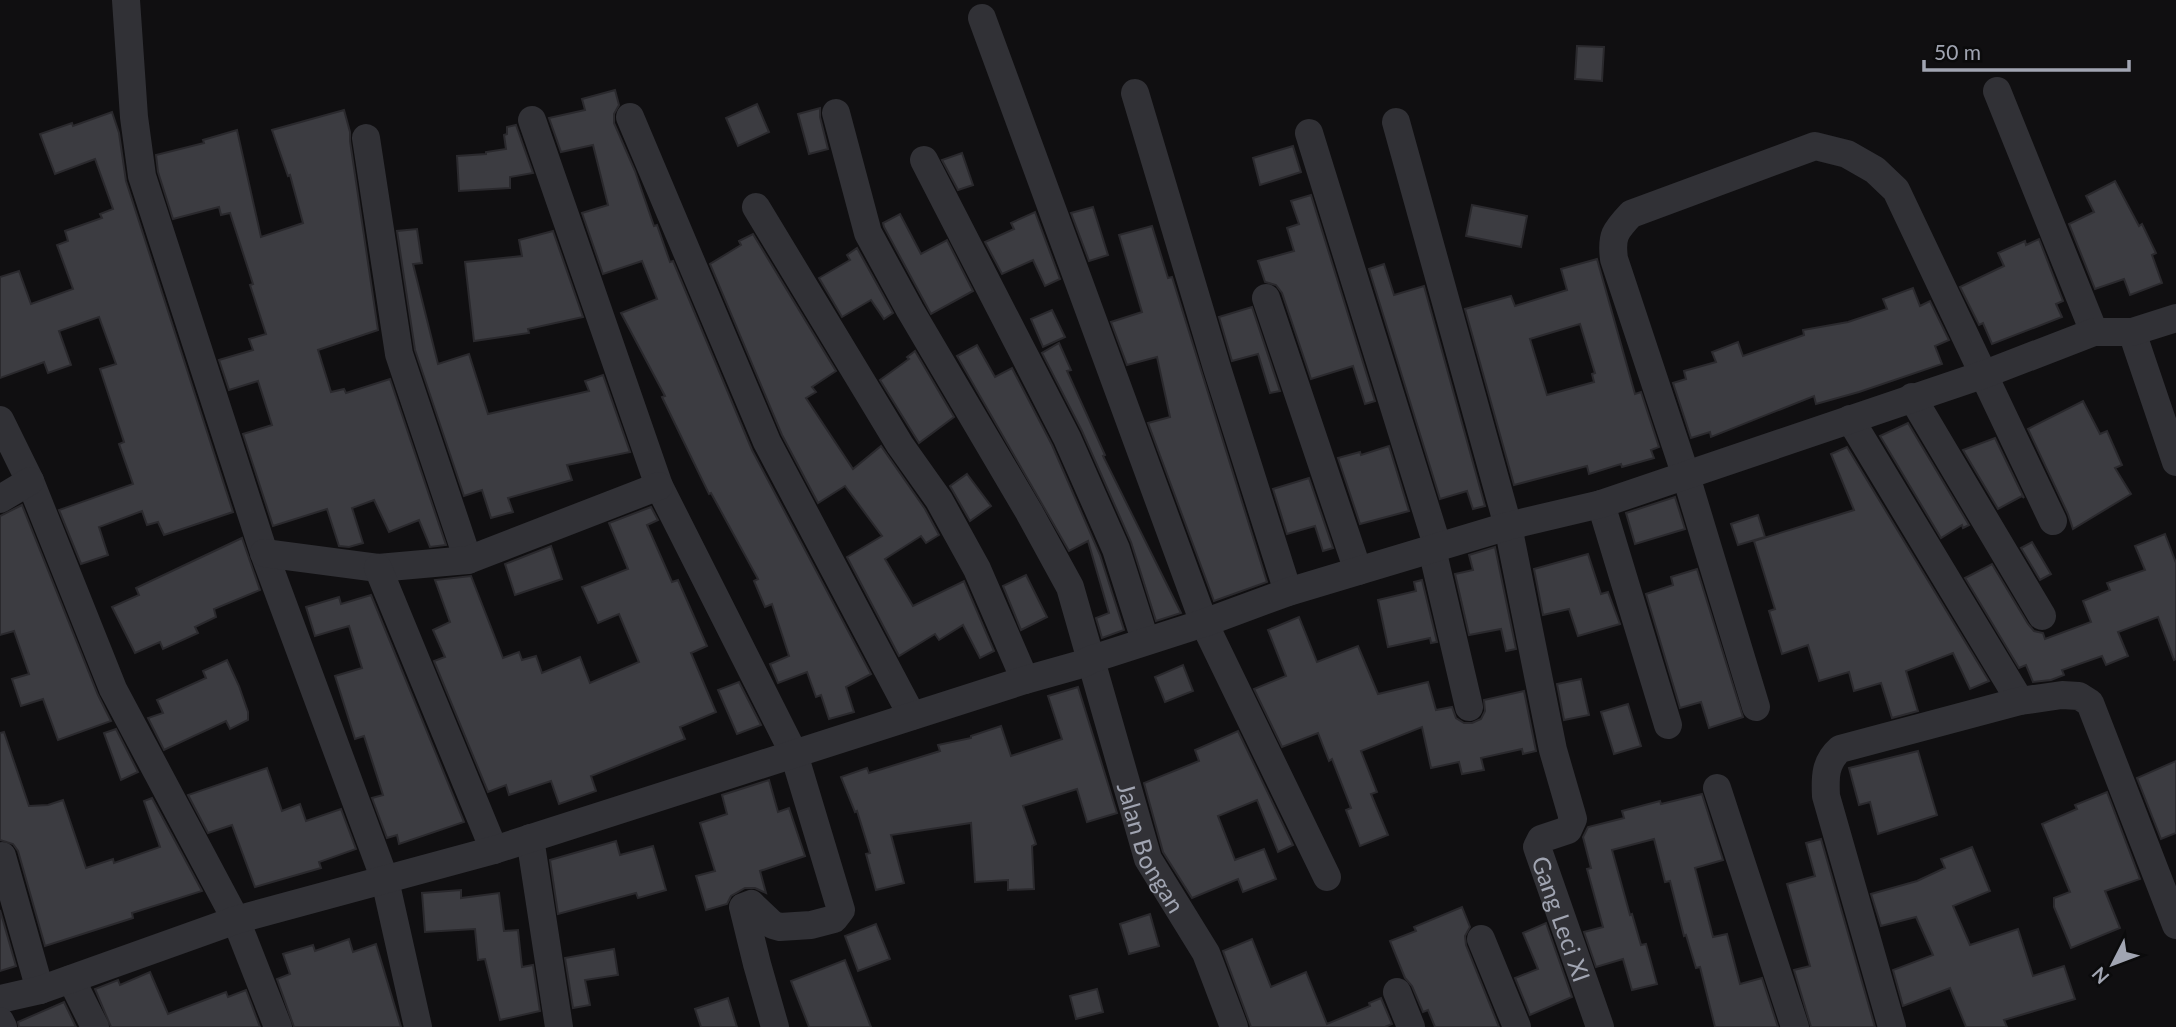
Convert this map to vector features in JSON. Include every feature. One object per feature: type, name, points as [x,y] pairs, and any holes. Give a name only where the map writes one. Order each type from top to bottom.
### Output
[{"type":"street","points":[[126,0],[134,117],[142,176],[264,553],[385,880],[418,1027]]},
{"type":"street","points":[[982,18],[1204,623],[1327,877]]},
{"type":"street","points":[[1997,91],[2094,332]]},
{"type":"street","points":[[1135,93],[1217,368],[1288,592]]},
{"type":"street","name":"Jalan Bongan","points":[[836,113],[868,233],[1070,587],[1148,859],[1206,953],[1234,1027]]},
{"type":"street","points":[[630,117],[767,442],[912,716]]},
{"type":"street","points":[[532,120],[659,486],[794,754],[841,910],[834,919],[788,928],[773,925],[751,904],[743,907],[775,1027]]},
{"type":"street","points":[[1396,122],[1508,526]]},
{"type":"street","points":[[1309,133],[1435,549],[1469,707]]},
{"type":"street","points":[[366,138],[399,354],[468,559]]},
{"type":"street","points":[[1756,707],[1686,476],[1614,259],[1612,241],[1619,226],[1631,214],[1815,146],[1847,154],[1875,170],[1896,190],[2053,521]]},
{"type":"street","points":[[924,160],[1067,438],[1116,549],[1145,640]]},
{"type":"street","points":[[756,207],[900,445],[939,500],[977,569],[1026,680]]},
{"type":"street","points":[[1266,298],[1358,572]]},
{"type":"street","points":[[0,999],[40,990],[236,920],[494,850],[1082,664],[1288,592],[1508,526],[1601,504],[1985,374],[2094,332],[2132,332],[2176,318]]},
{"type":"street","points":[[2132,332],[2176,462]]},
{"type":"street","points":[[1912,397],[2042,616]]},
{"type":"street","points":[[1850,419],[2020,701]]},
{"type":"street","points":[[0,420],[30,481],[113,689],[236,920],[278,1027]]},
{"type":"street","points":[[0,499],[30,481]]},
{"type":"street","points":[[264,553],[377,568],[468,559],[659,486]]},
{"type":"street","points":[[1601,504],[1668,725]]},
{"type":"street","name":"Gang Leci XI","points":[[1508,526],[1553,750],[1573,819],[1568,830],[1541,839],[1537,847],[1600,1027]]},
{"type":"street","points":[[377,568],[494,850]]},
{"type":"street","points":[[1892,1027],[1826,796],[1825,775],[1829,762],[1840,748],[2020,701],[2062,695],[2079,696],[2090,703],[2176,925]]},
{"type":"street","points":[[1717,788],[1794,1027]]},
{"type":"street","points":[[530,838],[559,1027]]},
{"type":"street","points":[[2,856],[40,990]]},
{"type":"street","points":[[1481,939],[1517,1027]]},
{"type":"street","points":[[71,979],[95,1027]]},
{"type":"street","points":[[1396,992],[1411,1027]]},
{"type":"street","points":[[0,1021],[2,1027]]},
{"type":"building","points":[[1577,46],[1604,47],[1602,81],[1575,79]]},
{"type":"building","points":[[615,90],[619,105],[614,114],[614,123],[635,171],[654,226],[657,225],[670,262],[673,261],[752,450],[871,674],[846,687],[854,712],[829,719],[821,695],[816,697],[807,672],[778,683],[770,664],[789,656],[772,604],[765,607],[754,581],[758,579],[711,493],[709,494],[662,397],[665,396],[621,313],[657,299],[642,261],[603,274],[582,213],[608,205],[593,145],[561,152],[549,118],[585,110],[582,99]]},
{"type":"building","points":[[757,104],[769,132],[738,146],[726,118]]},
{"type":"building","points":[[820,108],[828,149],[809,154],[798,114]]},
{"type":"building","points":[[344,110],[350,132],[378,330],[318,350],[331,392],[344,389],[346,393],[390,379],[446,545],[430,547],[419,520],[389,532],[374,500],[352,508],[363,543],[349,547],[339,546],[327,509],[273,526],[243,434],[272,425],[258,381],[229,390],[219,360],[253,350],[249,339],[266,334],[230,213],[221,215],[219,207],[173,219],[158,172],[156,155],[204,143],[203,140],[237,130],[261,237],[303,223],[290,175],[288,176],[272,130]]},
{"type":"building","points":[[112,112],[119,133],[126,181],[233,512],[164,535],[158,522],[147,525],[142,511],[99,527],[108,555],[81,564],[59,510],[133,484],[119,444],[124,442],[100,369],[116,364],[99,317],[59,331],[71,365],[48,373],[44,362],[0,378],[0,277],[19,271],[31,304],[73,289],[57,245],[68,241],[65,231],[102,218],[100,214],[113,209],[95,159],[55,174],[40,134]]},
{"type":"building","points":[[516,125],[533,173],[510,177],[510,188],[459,191],[457,156],[486,154],[506,149],[504,135],[507,134],[507,127]]},
{"type":"building","points":[[1293,146],[1301,172],[1260,185],[1253,158]]},
{"type":"building","points":[[962,153],[973,185],[958,190],[942,160]]},
{"type":"building","points":[[2115,181],[2139,226],[2142,224],[2156,253],[2152,255],[2162,283],[2130,295],[2124,279],[2095,289],[2069,224],[2094,212],[2086,196]]},
{"type":"building","points":[[1311,195],[1375,401],[1365,404],[1353,366],[1311,379],[1282,293],[1276,285],[1265,282],[1258,261],[1294,251],[1287,228],[1299,224],[1291,201]]},
{"type":"building","points":[[1472,205],[1527,216],[1521,247],[1466,236]]},
{"type":"building","points":[[1093,207],[1108,255],[1089,261],[1071,213]]},
{"type":"building","points":[[1035,212],[1060,279],[1045,286],[1033,260],[1002,274],[985,242],[1014,229],[1011,223]]},
{"type":"building","points":[[900,214],[921,254],[947,240],[973,291],[931,314],[884,227],[883,223]]},
{"type":"building","points":[[1152,226],[1168,278],[1172,277],[1267,582],[1214,601],[1148,423],[1170,417],[1157,357],[1127,365],[1111,322],[1142,312],[1119,235]]},
{"type":"building","points":[[417,229],[422,263],[413,264],[438,364],[469,354],[488,414],[589,391],[585,381],[603,375],[630,452],[567,465],[572,480],[508,498],[513,512],[491,518],[482,490],[464,496],[415,350],[397,231]]},
{"type":"building","points":[[553,231],[583,317],[528,329],[529,333],[474,341],[465,262],[522,256],[519,240]]},
{"type":"building","points":[[753,234],[836,371],[812,387],[816,392],[806,398],[853,469],[881,446],[925,509],[939,535],[926,543],[921,536],[885,559],[913,606],[964,581],[994,651],[980,658],[963,625],[939,640],[935,634],[899,656],[847,557],[882,536],[845,486],[818,503],[782,435],[710,264],[741,245],[739,241]]},
{"type":"building","points":[[2039,239],[2063,301],[2056,304],[2062,317],[1992,344],[1983,323],[1979,325],[1960,287],[2004,266],[1998,253],[2025,241],[2026,245]]},
{"type":"building","points":[[857,248],[893,313],[884,319],[871,300],[842,317],[819,278],[850,260],[847,255]]},
{"type":"building","points":[[1597,259],[1635,394],[1641,392],[1659,447],[1651,450],[1654,458],[1622,467],[1621,464],[1589,474],[1587,466],[1514,485],[1465,309],[1511,296],[1515,306],[1567,290],[1561,269]],"holes":[[[1580,324],[1595,373],[1592,374],[1594,382],[1547,395],[1530,339]]]},
{"type":"building","points":[[1384,264],[1394,295],[1424,286],[1485,506],[1473,509],[1467,491],[1440,499],[1369,269]]},
{"type":"building","points":[[1913,288],[1920,306],[1930,301],[1949,340],[1935,346],[1942,364],[1816,404],[1814,396],[1711,437],[1710,432],[1691,438],[1673,383],[1686,379],[1684,371],[1716,362],[1712,352],[1738,342],[1743,356],[1804,335],[1803,330],[1848,322],[1887,309],[1883,299]]},
{"type":"building","points":[[1252,307],[1280,391],[1270,393],[1258,354],[1232,361],[1219,317]]},
{"type":"building","points":[[1052,310],[1065,337],[1043,347],[1031,319]]},
{"type":"building","points":[[1059,343],[1071,370],[1067,371],[1105,455],[1103,456],[1181,613],[1156,621],[1131,542],[1082,431],[1042,353]]},
{"type":"building","points":[[977,345],[995,377],[1012,368],[1052,445],[1100,555],[1124,630],[1102,638],[1096,618],[1109,613],[1088,541],[1069,551],[957,356]]},
{"type":"building","points":[[915,351],[954,417],[919,443],[880,380],[909,359],[907,357]]},
{"type":"building","points":[[2083,401],[2100,434],[2107,431],[2122,465],[2115,468],[2131,494],[2073,529],[2028,429]]},
{"type":"building","points":[[1908,423],[1969,525],[1963,528],[1962,525],[1941,538],[1880,436]]},
{"type":"building","points":[[1995,438],[2024,498],[2022,496],[1998,509],[1963,450]]},
{"type":"building","points":[[1389,446],[1409,511],[1360,524],[1338,458],[1360,452],[1361,455]]},
{"type":"building","points":[[1847,447],[1989,681],[1970,689],[1953,653],[1906,671],[1918,711],[1892,718],[1881,683],[1854,691],[1849,672],[1819,681],[1808,645],[1782,654],[1769,611],[1775,609],[1754,541],[1854,510],[1831,454]]},
{"type":"building","points":[[967,474],[991,506],[970,521],[950,486]]},
{"type":"building","points":[[1309,478],[1333,548],[1323,551],[1315,526],[1287,534],[1273,489]]},
{"type":"building","points":[[1675,497],[1685,529],[1635,544],[1626,513]]},
{"type":"building","points":[[22,505],[98,695],[111,721],[58,740],[43,699],[21,706],[12,679],[29,674],[14,631],[0,635],[0,516]]},
{"type":"building","points":[[651,507],[658,520],[647,525],[672,582],[678,580],[707,646],[691,653],[716,712],[680,727],[685,739],[591,776],[596,791],[559,804],[551,781],[509,795],[506,785],[488,792],[434,661],[445,657],[433,630],[450,622],[435,580],[471,576],[503,658],[519,652],[522,660],[536,656],[542,673],[580,657],[590,683],[639,662],[619,614],[598,623],[582,587],[628,569],[609,523]]},
{"type":"building","points":[[1758,515],[1765,537],[1738,545],[1731,524]]},
{"type":"building","points":[[2165,534],[2176,563],[2174,660],[2158,617],[2118,632],[2128,656],[2106,665],[2102,656],[2062,670],[2064,675],[2051,680],[2033,682],[2026,665],[2019,668],[1965,578],[1992,564],[2028,624],[2034,631],[2043,633],[2045,639],[2091,622],[2083,601],[2110,590],[2107,583],[2145,570],[2135,546]]},
{"type":"building","points":[[242,538],[260,590],[214,609],[216,617],[195,627],[198,633],[163,649],[160,642],[135,653],[112,607],[139,595],[136,588]]},
{"type":"building","points":[[2032,542],[2051,574],[2040,580],[2021,548]]},
{"type":"building","points":[[551,546],[562,579],[515,595],[505,564]]},
{"type":"building","points":[[1495,547],[1516,649],[1506,651],[1501,629],[1469,635],[1455,574],[1473,570],[1469,555]]},
{"type":"building","points":[[1588,554],[1601,594],[1608,592],[1620,624],[1578,636],[1569,609],[1543,615],[1534,569]]},
{"type":"building","points":[[1697,569],[1743,717],[1709,728],[1701,702],[1680,708],[1646,594],[1673,585],[1671,577]]},
{"type":"building","points":[[1026,575],[1047,617],[1021,630],[1003,586]]},
{"type":"building","points":[[1422,580],[1437,642],[1431,643],[1430,638],[1388,647],[1378,600],[1416,591],[1414,582]]},
{"type":"building","points":[[371,595],[464,822],[399,844],[397,835],[387,838],[372,798],[383,795],[364,736],[355,739],[335,676],[362,668],[349,626],[315,636],[306,607],[339,597],[341,604]]},
{"type":"building","points":[[1299,617],[1317,662],[1358,646],[1378,694],[1428,682],[1436,710],[1452,707],[1456,718],[1464,723],[1481,719],[1485,711],[1484,700],[1524,691],[1536,751],[1523,754],[1522,749],[1481,758],[1484,770],[1462,774],[1459,762],[1431,768],[1422,727],[1361,751],[1377,792],[1371,794],[1388,835],[1360,846],[1346,810],[1351,808],[1332,759],[1329,761],[1318,733],[1282,747],[1254,689],[1286,676],[1268,630]]},
{"type":"building","points":[[227,660],[239,686],[248,720],[230,729],[226,721],[164,750],[148,718],[163,713],[157,700],[206,678],[203,671]]},
{"type":"building","points":[[1183,665],[1193,691],[1165,702],[1155,677]]},
{"type":"building","points":[[1581,679],[1589,715],[1564,720],[1557,684]]},
{"type":"building","points":[[739,682],[761,725],[737,734],[718,690]]},
{"type":"building","points":[[1078,687],[1117,813],[1087,822],[1077,789],[1023,806],[1036,844],[1032,846],[1034,889],[1008,890],[1008,880],[975,882],[971,823],[891,835],[904,883],[876,890],[866,854],[870,853],[857,811],[855,812],[841,777],[867,768],[869,773],[940,751],[938,745],[971,738],[1001,726],[1011,756],[1062,739],[1048,696]]},
{"type":"building","points":[[1628,704],[1641,746],[1614,754],[1601,712]]},
{"type":"building","points":[[116,729],[138,772],[121,780],[104,733]]},
{"type":"building","points":[[1238,731],[1293,845],[1278,852],[1257,800],[1218,816],[1235,860],[1264,849],[1276,879],[1243,892],[1238,879],[1192,898],[1163,852],[1144,783],[1199,761],[1195,750]]},
{"type":"building","points":[[4,732],[29,806],[48,805],[63,800],[86,868],[113,859],[114,863],[160,847],[144,801],[152,798],[202,891],[132,913],[133,918],[45,946],[18,851],[13,844],[0,840],[0,733]]},
{"type":"building","points":[[1918,751],[1937,815],[1878,834],[1870,802],[1859,805],[1849,768]]},
{"type":"building","points":[[2176,761],[2176,833],[2161,839],[2137,778]]},
{"type":"building","points":[[267,768],[282,811],[300,804],[306,821],[341,809],[356,849],[319,862],[321,868],[255,887],[232,825],[208,833],[188,795]]},
{"type":"building","points":[[769,780],[778,812],[789,808],[805,856],[760,871],[766,893],[755,888],[745,888],[731,896],[727,904],[706,910],[696,876],[715,871],[700,823],[727,814],[722,795]]},
{"type":"building","points":[[2107,792],[2140,879],[2105,891],[2120,928],[2071,948],[2054,907],[2054,898],[2070,892],[2042,824],[2077,809],[2075,805]]},
{"type":"building","points":[[1702,794],[1723,860],[1695,868],[1713,937],[1727,934],[1740,984],[1762,978],[1778,1027],[1715,1027],[1700,967],[1696,968],[1686,935],[1684,936],[1670,881],[1665,882],[1654,839],[1612,850],[1630,915],[1632,914],[1641,945],[1646,944],[1657,984],[1632,990],[1623,959],[1596,967],[1584,932],[1603,927],[1587,869],[1591,868],[1583,837],[1588,827],[1624,818],[1622,811]]},
{"type":"building","points":[[1821,839],[1875,1027],[1811,1027],[1794,970],[1810,966],[1787,884],[1815,876],[1806,843]]},
{"type":"building","points":[[616,841],[620,855],[653,846],[666,890],[638,898],[636,893],[558,914],[550,860]]},
{"type":"building","points":[[1972,847],[1990,891],[1953,906],[1970,945],[2018,929],[2033,976],[2064,966],[2075,999],[2004,1020],[2007,1027],[1966,1027],[1950,988],[1903,1006],[1893,970],[1933,955],[1916,917],[1881,926],[1871,894],[1917,881],[1945,868],[1941,859]]},
{"type":"building","points":[[461,890],[461,898],[499,893],[504,931],[518,930],[522,967],[533,965],[540,1011],[500,1020],[485,959],[478,960],[475,929],[425,932],[422,893]]},
{"type":"building","points":[[1462,907],[1470,927],[1465,936],[1466,945],[1499,1027],[1435,1027],[1428,1010],[1423,1012],[1412,986],[1405,978],[1390,941],[1416,931],[1414,927]]},
{"type":"building","points":[[0,910],[16,966],[0,971]]},
{"type":"building","points":[[1150,914],[1159,946],[1129,954],[1120,924]]},
{"type":"building","points":[[1546,923],[1572,997],[1530,1015],[1515,978],[1538,969],[1523,933]]},
{"type":"building","points":[[876,924],[890,959],[858,971],[845,936]]},
{"type":"building","points":[[349,939],[353,952],[376,944],[401,1027],[294,1027],[277,979],[290,974],[283,954],[313,945],[315,951]]},
{"type":"building","points":[[1252,939],[1271,987],[1306,972],[1327,1024],[1370,1006],[1369,1003],[1381,998],[1392,1024],[1385,1027],[1251,1027],[1223,951]]},
{"type":"building","points":[[614,949],[618,975],[585,980],[590,1005],[573,1008],[565,958]]},
{"type":"building","points":[[845,960],[871,1027],[809,1027],[791,981]]},
{"type":"building","points":[[150,972],[168,1014],[226,992],[228,997],[246,990],[260,1027],[111,1027],[95,989],[118,980],[120,985]]},
{"type":"building","points":[[1097,989],[1103,1012],[1076,1019],[1070,996]]},
{"type":"building","points":[[728,998],[737,1027],[701,1027],[695,1009]]},
{"type":"building","points":[[64,1002],[76,1027],[19,1027],[18,1022]]}]
